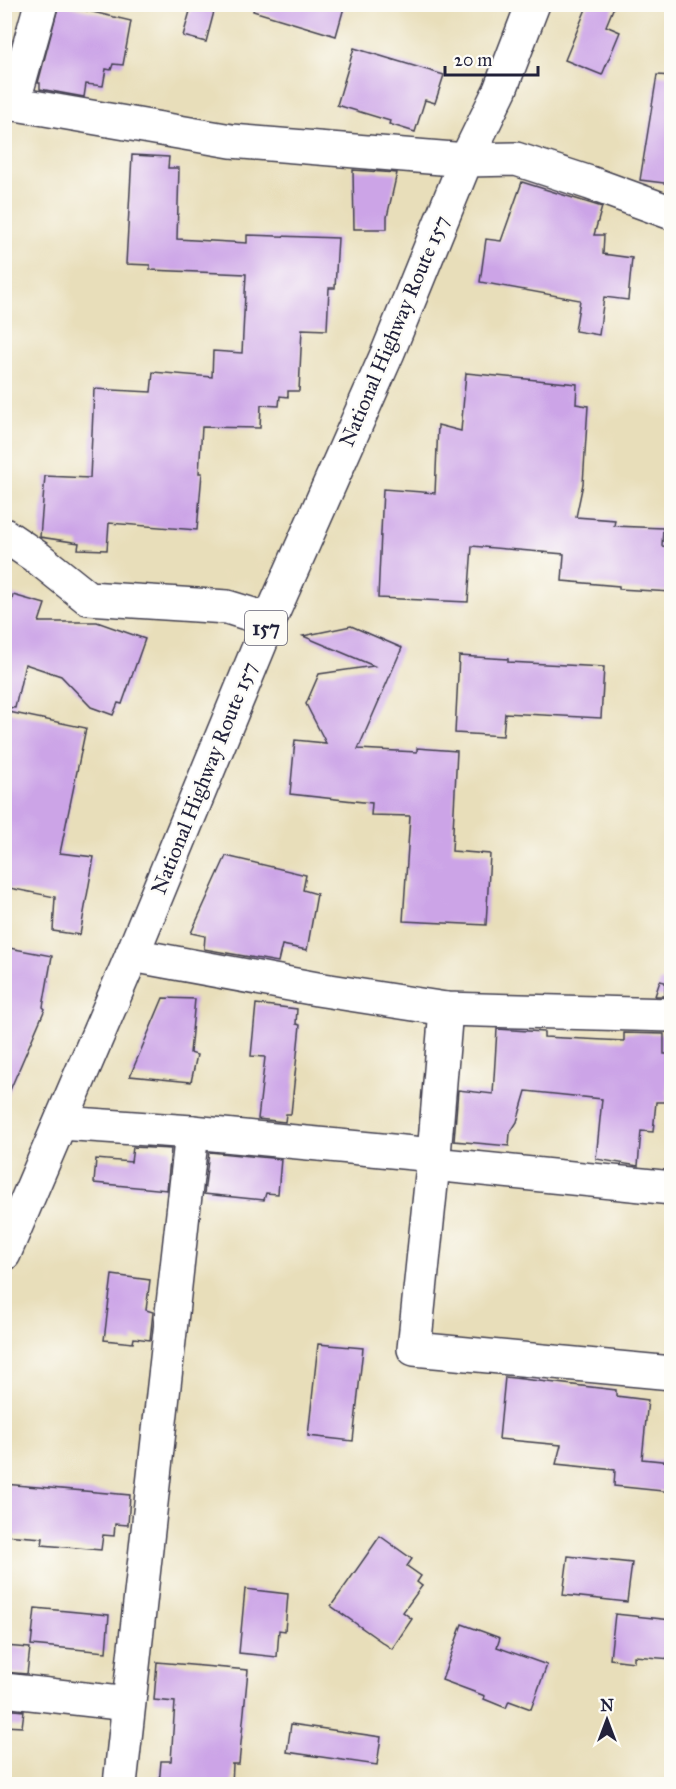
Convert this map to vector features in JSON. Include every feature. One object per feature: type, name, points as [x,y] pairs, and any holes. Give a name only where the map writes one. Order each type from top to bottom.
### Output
[{"type":"main road","points":[[41,4],[9,103],[231,141],[466,160],[516,159],[672,213]]},
{"type":"main road","name":"National Highway Route 157","points":[[4,1254],[132,955],[269,621],[388,352],[466,160],[500,90],[533,4]]},
{"type":"main road","points":[[4,535],[38,558],[88,598],[227,607],[269,621]]},
{"type":"main road","points":[[132,955],[317,989],[446,1009],[672,1015]]},
{"type":"main road","points":[[446,1009],[414,1349],[672,1373]]},
{"type":"main road","points":[[61,1123],[192,1132],[434,1155],[443,1165],[672,1188]]},
{"type":"main road","points":[[120,1785],[192,1132]]},
{"type":"main road","points":[[4,1690],[128,1704]]},
{"type":"building","points":[[59,4],[131,21],[123,65],[113,64],[111,70],[106,69],[103,86],[86,84],[84,97],[40,89],[40,83],[38,83]]},
{"type":"building","points":[[192,4],[216,4],[206,42],[183,36]]},
{"type":"building","points":[[254,4],[345,4],[336,36],[253,11]]},
{"type":"building","points":[[588,4],[615,4],[606,26],[620,32],[602,75],[565,60]]},
{"type":"building","points":[[354,48],[444,75],[435,103],[425,100],[415,132],[389,124],[390,121],[337,105]]},
{"type":"building","points":[[657,75],[672,76],[672,184],[640,180]]},
{"type":"building","points":[[132,155],[169,157],[168,168],[179,168],[177,239],[247,243],[247,235],[338,238],[335,288],[329,288],[327,330],[302,329],[299,391],[288,391],[288,397],[280,396],[279,406],[261,405],[260,428],[202,427],[199,473],[202,473],[197,530],[109,523],[107,550],[78,549],[79,543],[40,537],[45,476],[90,478],[94,389],[151,392],[153,372],[212,377],[213,351],[242,353],[246,274],[150,270],[150,265],[126,264]]},
{"type":"building","points":[[353,170],[397,173],[387,217],[387,229],[354,229]]},
{"type":"building","points":[[522,182],[602,207],[594,235],[604,235],[603,254],[632,258],[628,300],[604,297],[599,335],[575,331],[580,300],[480,282],[486,239],[501,241]]},
{"type":"building","points":[[466,373],[577,384],[576,404],[588,406],[583,484],[576,517],[615,520],[614,526],[663,528],[662,546],[672,547],[672,592],[619,589],[619,586],[562,581],[564,554],[472,546],[468,602],[378,598],[383,489],[435,493],[438,425],[461,431]]},
{"type":"building","points":[[13,595],[45,604],[39,622],[97,622],[145,639],[122,704],[118,703],[113,715],[91,707],[61,676],[25,664],[15,708],[4,707],[4,631]]},
{"type":"building","points":[[351,626],[402,648],[358,749],[417,752],[417,748],[457,751],[452,851],[490,854],[486,925],[403,921],[410,816],[371,815],[372,803],[290,794],[295,740],[326,743],[306,704],[319,674],[374,666],[303,636]]},
{"type":"building","points":[[459,656],[508,659],[508,662],[604,667],[601,718],[505,713],[503,736],[455,733]]},
{"type":"building","points":[[4,711],[86,728],[60,853],[94,857],[80,935],[53,931],[55,897],[4,887]]},
{"type":"building","points":[[226,856],[306,875],[303,890],[317,894],[307,950],[282,945],[278,962],[204,949],[205,936],[191,933]]},
{"type":"building","points":[[4,947],[52,956],[43,1007],[45,1009],[4,1104]]},
{"type":"building","points":[[660,981],[665,982],[665,996],[655,996]]},
{"type":"building","points":[[163,998],[195,999],[190,1053],[197,1055],[191,1082],[130,1076]]},
{"type":"building","points":[[256,1004],[297,1009],[296,1024],[300,1025],[291,1114],[286,1114],[285,1122],[258,1119],[265,1057],[251,1056]]},
{"type":"building","points":[[497,1029],[544,1032],[544,1037],[624,1041],[624,1033],[664,1034],[664,1054],[669,1054],[667,1102],[656,1102],[653,1132],[641,1131],[638,1166],[596,1159],[602,1099],[526,1091],[517,1122],[510,1133],[509,1146],[454,1141],[458,1090],[493,1094]]},
{"type":"building","points":[[133,1147],[171,1149],[167,1190],[94,1183],[96,1159],[131,1162]]},
{"type":"building","points":[[209,1152],[281,1159],[278,1194],[266,1193],[264,1200],[204,1194]]},
{"type":"building","points":[[112,1275],[150,1280],[146,1310],[153,1312],[150,1340],[134,1338],[133,1343],[104,1340]]},
{"type":"building","points":[[318,1344],[363,1348],[353,1441],[308,1436]]},
{"type":"building","points":[[505,1377],[616,1390],[616,1396],[648,1400],[642,1459],[672,1462],[672,1492],[614,1486],[615,1470],[556,1464],[561,1445],[499,1439]]},
{"type":"building","points":[[4,1484],[130,1495],[128,1525],[115,1524],[114,1536],[103,1535],[101,1550],[42,1545],[43,1538],[4,1535]]},
{"type":"building","points":[[380,1536],[412,1559],[407,1566],[421,1576],[417,1582],[422,1586],[403,1612],[412,1619],[392,1649],[331,1606]]},
{"type":"building","points":[[568,1556],[632,1563],[627,1602],[563,1595]]},
{"type":"building","points":[[245,1589],[288,1594],[285,1631],[279,1630],[277,1657],[239,1653]]},
{"type":"building","points":[[35,1608],[109,1615],[106,1652],[31,1645]]},
{"type":"building","points":[[615,1614],[672,1620],[672,1659],[634,1656],[634,1662],[610,1659]]},
{"type":"building","points":[[462,1624],[500,1638],[497,1647],[547,1665],[531,1709],[509,1701],[506,1708],[484,1699],[485,1696],[442,1680]]},
{"type":"building","points":[[4,1646],[30,1648],[27,1674],[4,1672]]},
{"type":"building","points":[[157,1662],[248,1670],[239,1764],[233,1764],[232,1785],[159,1785],[161,1761],[171,1761],[175,1702],[154,1700]]},
{"type":"building","points":[[4,1709],[24,1711],[22,1727],[4,1726]]},
{"type":"building","points":[[291,1724],[381,1737],[377,1765],[287,1752]]}]
